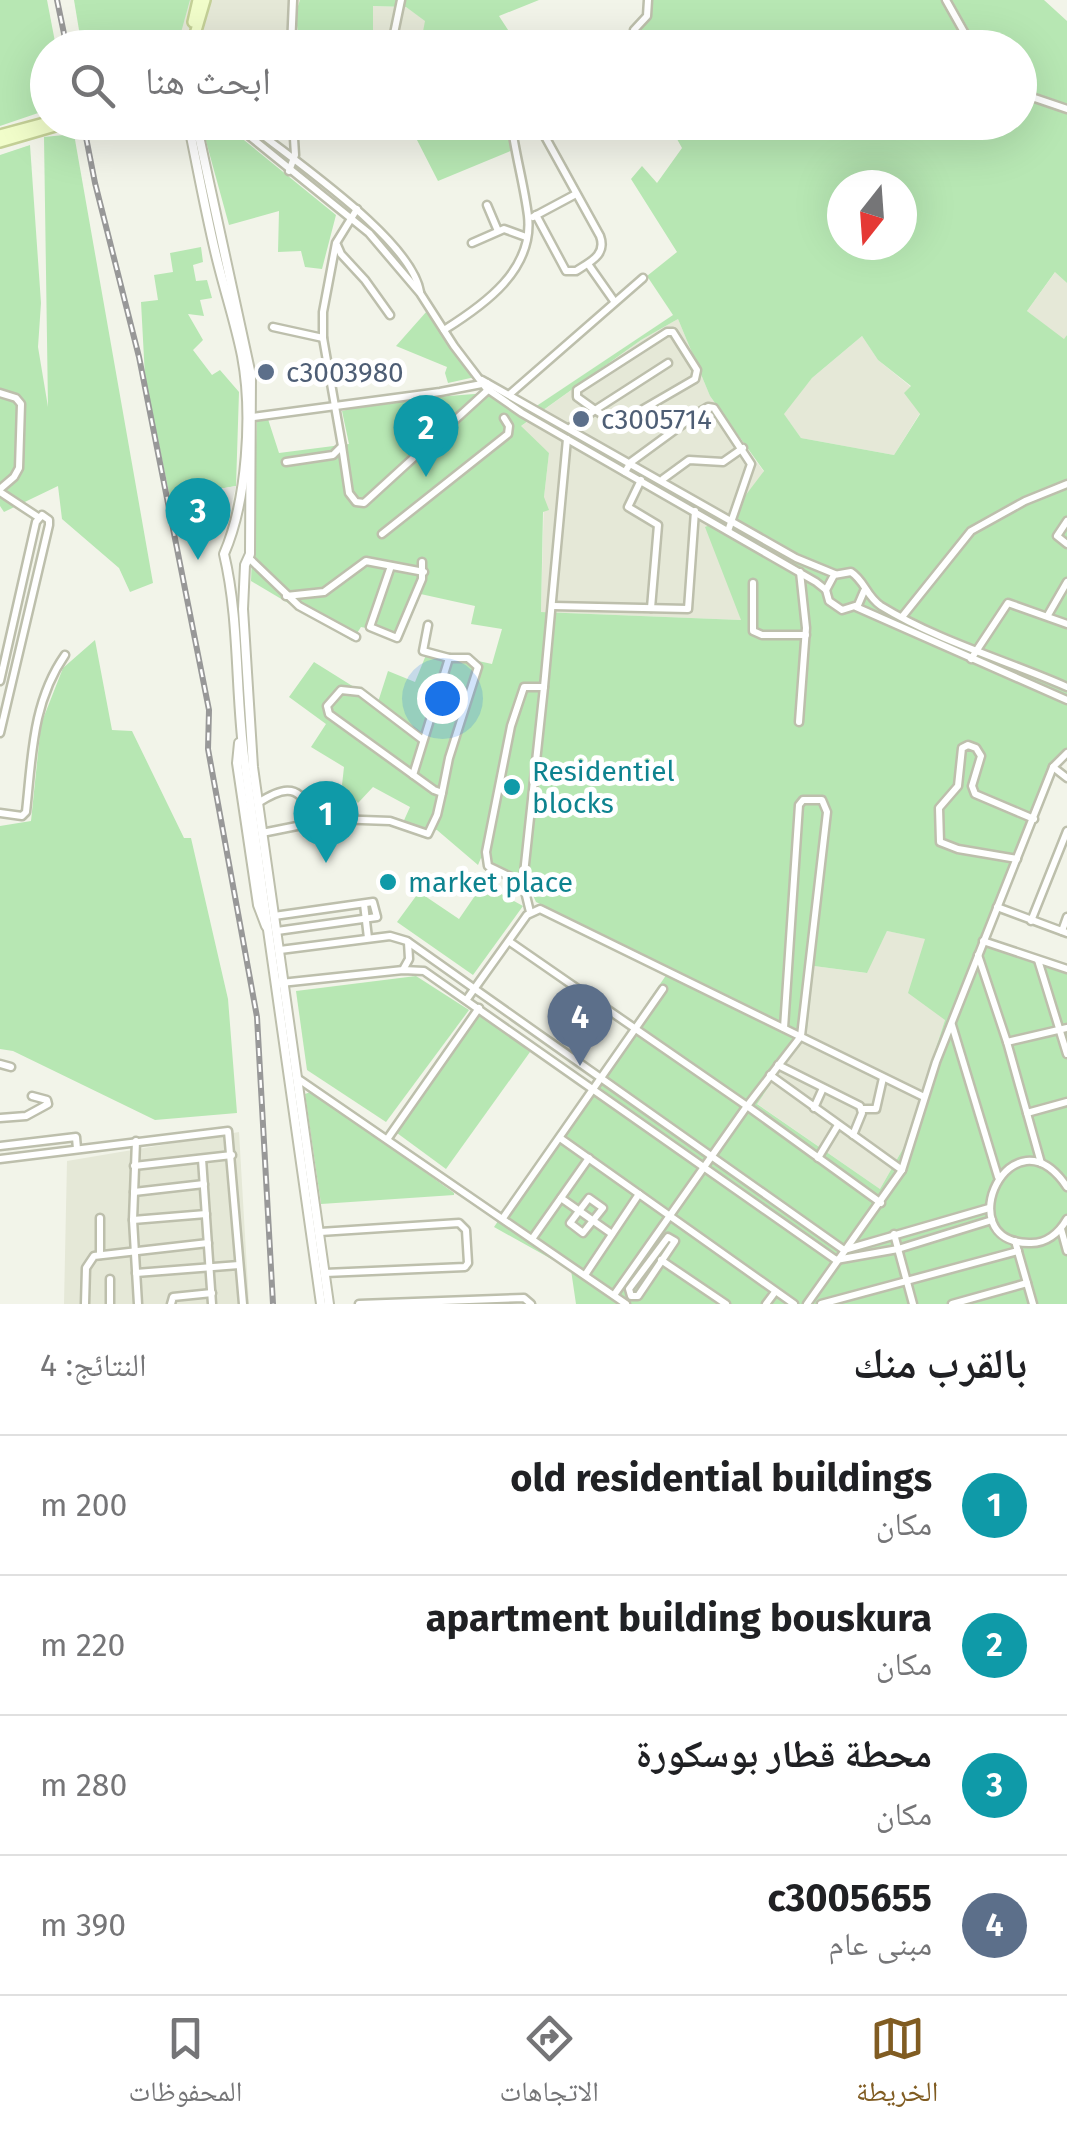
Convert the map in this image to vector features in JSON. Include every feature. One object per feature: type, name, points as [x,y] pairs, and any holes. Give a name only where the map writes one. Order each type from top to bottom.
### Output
[{"type":"main road","points":[[194,30],[202,0]]},
{"type":"main road","points":[[0,138],[30,128]]},
{"type":"main road","points":[[0,138],[30,131]]},
{"type":"street","points":[[292,30],[293,0]]},
{"type":"street","points":[[394,30],[400,0]]},
{"type":"street","points":[[634,30],[647,16],[648,0]]},
{"type":"street","points":[[946,0],[963,30]]},
{"type":"street","points":[[1037,98],[1067,109]]},
{"type":"street","points":[[192,140],[244,378],[240,500],[224,554],[229,565],[241,731],[237,763],[258,905],[280,950],[330,1304]]},
{"type":"street","points":[[200,140],[246,346],[253,416],[246,676],[257,804],[274,916],[274,984],[320,1304]]},
{"type":"street","points":[[253,140],[350,216],[420,293],[486,384],[522,412],[826,590]]},
{"type":"street","points":[[268,140],[357,209],[392,244],[416,278],[420,293]]},
{"type":"street","points":[[290,171],[293,140]]},
{"type":"street","points":[[515,140],[532,218],[562,268],[573,272],[601,253],[602,241],[547,140]]},
{"type":"street","points":[[444,330],[502,288],[532,218],[576,194]]},
{"type":"street","points":[[488,206],[498,231]]},
{"type":"street","points":[[357,209],[336,243],[323,312],[349,493],[356,502],[364,503],[486,384]]},
{"type":"street","points":[[472,243],[498,231],[508,230],[526,237]]},
{"type":"street","points":[[336,243],[390,316]]},
{"type":"street","points":[[588,264],[614,301]]},
{"type":"street","points":[[510,394],[643,278]]},
{"type":"street","points":[[273,327],[324,338]]},
{"type":"street","points":[[667,332],[675,332],[697,370],[695,379],[622,422],[614,422],[594,410],[576,396],[576,391],[667,332]]},
{"type":"street","points":[[571,427],[668,364]]},
{"type":"street","points":[[253,416],[486,384],[571,427],[808,564],[835,574]]},
{"type":"street","points":[[0,394],[16,398],[21,404],[19,468],[0,490],[38,517],[46,516],[49,525],[0,734]]},
{"type":"street","points":[[625,472],[631,462],[712,407],[743,448],[751,468],[728,531]]},
{"type":"street","points":[[382,534],[508,434],[509,426],[522,412]]},
{"type":"street","points":[[504,418],[509,426]]},
{"type":"street","points":[[530,912],[524,883],[567,439]]},
{"type":"street","points":[[286,462],[333,455],[342,446]]},
{"type":"street","points":[[662,480],[689,460],[722,462],[743,448]]},
{"type":"street","points":[[641,480],[628,507],[658,525],[651,608]]},
{"type":"street","points":[[902,618],[971,531],[1024,501],[1067,484]]},
{"type":"street","points":[[553,606],[688,609],[695,512]]},
{"type":"street","points":[[12,680],[0,679],[38,517]]},
{"type":"street","points":[[1067,522],[1057,536],[1067,544]]},
{"type":"street","points":[[230,544],[243,544],[247,558],[286,596],[327,624],[356,637]]},
{"type":"street","points":[[229,565],[239,568],[247,558]]},
{"type":"street","points":[[286,596],[324,592],[363,561],[424,572]]},
{"type":"street","points":[[391,566],[370,627],[397,638],[424,572],[422,562]]},
{"type":"street","points":[[1067,688],[902,618],[864,591],[856,575],[845,571],[829,579],[829,601],[837,608],[855,607],[1067,700]]},
{"type":"street","points":[[799,722],[806,635],[800,572]]},
{"type":"street","points":[[1048,616],[1067,582]]},
{"type":"street","points":[[753,583],[754,631],[806,635]]},
{"type":"street","points":[[855,607],[864,591]]},
{"type":"street","points":[[971,659],[1008,603],[1067,624]]},
{"type":"street","points":[[16,611],[27,614]]},
{"type":"street","points":[[262,833],[298,826],[307,818],[390,821],[428,834],[437,815],[449,758],[478,667],[468,658],[449,658],[424,650],[428,625]]},
{"type":"street","points":[[0,813],[24,816],[26,812],[37,720],[51,675],[65,655]]},
{"type":"street","points":[[413,775],[449,658]]},
{"type":"street","points":[[524,883],[488,866],[486,852],[511,726],[524,688],[532,684],[544,687]]},
{"type":"street","points":[[424,740],[352,689],[341,690],[327,706],[328,714],[442,793]]},
{"type":"street","points":[[0,690],[10,692]]},
{"type":"street","points":[[1017,859],[940,842],[938,808],[958,786],[962,748],[976,748],[981,756],[972,788],[975,794],[1034,819]]},
{"type":"street","points":[[807,1304],[902,1170],[924,1096],[983,941],[1054,767],[1067,753]]},
{"type":"street","points":[[1054,767],[1067,778]]},
{"type":"street","points":[[257,804],[283,790],[294,791],[305,800],[307,818]]},
{"type":"street","points":[[614,1295],[650,1252],[668,1238],[675,1239],[664,1261],[638,1296],[631,1296],[629,1289],[650,1252],[670,1217],[801,1036],[827,809],[822,800],[803,800],[799,805],[784,1028]]},
{"type":"street","points":[[1031,922],[1067,831]]},
{"type":"street","points":[[274,916],[364,904],[368,938]]},
{"type":"street","points":[[997,907],[1064,932],[1067,916]]},
{"type":"street","points":[[466,999],[530,912],[537,909],[924,1096]]},
{"type":"street","points":[[272,930],[365,919]]},
{"type":"street","points":[[280,950],[390,936],[408,942],[844,1250]]},
{"type":"street","points":[[983,941],[1067,969]]},
{"type":"street","points":[[403,970],[409,960],[408,942]]},
{"type":"street","points":[[510,942],[881,1203]]},
{"type":"street","points":[[978,955],[1041,1163]]},
{"type":"street","points":[[1038,960],[1063,1028],[1067,1054]]},
{"type":"street","points":[[274,984],[424,971],[836,1260],[898,1249],[992,1220]]},
{"type":"street","points":[[504,1218],[663,989]]},
{"type":"street","points":[[388,1138],[479,1008]]},
{"type":"street","points":[[951,1023],[998,1177]]},
{"type":"street","points":[[1007,1042],[1063,1028]]},
{"type":"street","points":[[0,1064],[11,1066]]},
{"type":"street","points":[[778,1064],[862,1109],[875,1110],[883,1078]]},
{"type":"street","points":[[770,1075],[902,1170]]},
{"type":"street","points":[[298,1078],[626,1304]]},
{"type":"street","points":[[814,1108],[823,1088]]},
{"type":"street","points":[[0,1118],[26,1116],[48,1104],[47,1100],[32,1096]]},
{"type":"street","points":[[1027,1113],[1067,1102]]},
{"type":"street","points":[[853,1135],[862,1109]]},
{"type":"street","points":[[818,1158],[838,1125]]},
{"type":"street","points":[[0,1159],[225,1129],[230,1133],[243,1304]]},
{"type":"street","points":[[0,1146],[76,1137],[77,1149]]},
{"type":"street","points":[[560,1138],[794,1304]]},
{"type":"street","points":[[136,1141],[133,1220],[138,1304]]},
{"type":"street","points":[[134,1166],[232,1155]]},
{"type":"street","points":[[202,1158],[212,1304]]},
{"type":"street","points":[[532,1239],[588,1158]]},
{"type":"street","points":[[1067,1186],[1058,1173],[1041,1163],[1025,1162],[998,1177],[990,1192],[989,1208],[1002,1233],[1015,1241],[1032,1244],[1048,1240],[1067,1220]]},
{"type":"street","points":[[134,1192],[204,1184]]},
{"type":"street","points":[[585,1276],[639,1194]]},
{"type":"street","points":[[561,1198],[612,1234]]},
{"type":"street","points":[[589,1198],[603,1209],[584,1234],[571,1226],[578,1210],[589,1198]]},
{"type":"street","points":[[844,1250],[989,1208]]},
{"type":"street","points":[[133,1220],[206,1214]]},
{"type":"street","points":[[100,1218],[100,1255]]},
{"type":"street","points":[[320,1232],[459,1224],[466,1230],[465,1267],[325,1272]]},
{"type":"street","points":[[1061,1230],[1067,1252]]},
{"type":"street","points":[[894,1234],[913,1304]]},
{"type":"street","points":[[1015,1241],[1034,1304]]},
{"type":"street","points":[[85,1304],[87,1263],[100,1255],[208,1243]]},
{"type":"street","points":[[821,1304],[1018,1251]]},
{"type":"street","points":[[650,1252],[726,1304]]},
{"type":"street","points":[[136,1273],[240,1265]]},
{"type":"street","points":[[110,1278],[110,1304]]},
{"type":"street","points":[[952,1304],[1028,1283]]},
{"type":"street","points":[[995,1291],[999,1304]]},
{"type":"street","points":[[766,1304],[775,1292]]},
{"type":"street","points":[[171,1304],[174,1297],[212,1293]]},
{"type":"street","points":[[359,1304],[524,1298],[532,1304]]},
{"type":"shaded area","points":[[144,0],[300,0],[295,15],[298,30],[161,30]]},
{"type":"shaded area","points":[[372,6],[406,7],[426,21],[424,30],[373,30]]},
{"type":"shaded area","points":[[1056,271],[1067,283],[1064,340],[1027,311]]},
{"type":"shaded area","points":[[678,319],[710,396],[764,472],[729,517],[741,620],[541,612],[549,453],[520,427],[641,340]]},
{"type":"shaded area","points":[[862,336],[878,360],[911,387],[920,413],[894,455],[801,438],[783,413],[812,378]]},
{"type":"shaded area","points":[[236,486],[227,523],[192,530],[185,495]]},
{"type":"shaded area","points":[[887,931],[926,939],[945,1020],[904,1147],[880,1189],[756,1103],[807,1030],[814,966],[866,973]]},
{"type":"shaded area","points":[[239,1132],[249,1304],[64,1304],[67,1161]]},
{"type":"green space","points":[[0,0],[47,0],[53,30],[30,30],[30,116],[0,126]]},
{"type":"green space","points":[[74,0],[190,0],[182,30],[79,30]]},
{"type":"green space","points":[[300,0],[539,0],[499,16],[508,30],[423,30],[425,21],[406,7],[373,6],[373,30],[298,30],[295,15]]},
{"type":"green space","points":[[645,0],[1044,0],[1067,21],[1067,283],[1055,272],[1027,311],[1064,339],[1067,335],[1067,754],[1055,759],[979,940],[1067,969],[1067,1304],[576,1304],[571,1270],[494,1227],[671,968],[536,902],[531,891],[481,858],[478,865],[437,830],[401,827],[410,807],[373,787],[358,803],[342,785],[344,767],[311,747],[326,724],[289,697],[314,662],[378,702],[388,671],[415,682],[428,650],[492,664],[502,629],[471,624],[475,606],[416,593],[402,635],[361,627],[352,641],[251,581],[257,418],[267,416],[279,453],[349,444],[342,411],[346,404],[487,393],[523,415],[673,315],[647,276],[677,252],[631,179],[642,166],[657,183],[682,148],[678,140],[1037,140],[1037,30],[632,30],[648,17]],"holes":[[[678,319],[710,396],[764,471],[729,517],[705,527],[741,620],[541,612],[543,512],[549,510],[544,497],[549,453],[521,426],[641,340]],[[862,336],[878,360],[911,386],[904,393],[920,414],[894,455],[801,438],[784,414],[812,378]],[[887,931],[925,939],[908,993],[945,1020],[904,1147],[880,1189],[757,1104],[807,1030],[814,966],[867,973]]]},
{"type":"green space","points":[[44,140],[75,140],[153,583],[130,592],[119,568],[62,519],[58,486],[4,512],[0,506],[0,155],[30,145],[41,303],[38,347],[48,407]]},
{"type":"green space","points":[[206,140],[244,140],[336,215],[322,269],[305,267],[301,251],[278,252],[279,211],[229,225]]},
{"type":"green space","points":[[417,140],[510,140],[513,150],[438,181]]},
{"type":"green space","points":[[201,247],[203,262],[193,265],[196,281],[207,280],[212,298],[200,300],[204,316],[188,314],[203,340],[193,350],[212,375],[220,370],[239,392],[236,486],[184,495],[192,530],[177,531],[145,377],[141,302],[158,300],[154,275],[173,272],[170,253]]},
{"type":"green space","points":[[427,311],[475,377],[448,383],[447,367],[396,346]]},
{"type":"green space","points":[[95,640],[112,730],[132,731],[184,838],[191,838],[228,999],[237,1113],[155,1120],[13,1051],[0,1049],[0,826],[31,821],[41,724],[63,668]]},
{"type":"green space","points":[[483,884],[523,906],[473,975],[397,922],[419,892],[459,919]]},
{"type":"green space","points":[[416,976],[469,1010],[386,1122],[307,1070],[296,991]]},
{"type":"green space","points":[[480,1013],[530,1052],[446,1169],[397,1133]]},
{"type":"green space","points":[[313,1091],[454,1195],[321,1204],[305,1094]]},
{"type":"railway","points":[[57,0],[63,30]]},
{"type":"railway","points":[[87,140],[139,357],[209,710],[208,749],[257,1017],[273,1304]]},
{"type":"place","name":"c3003980","points":[[266,372]]},
{"type":"place","name":"c3005714","points":[[581,419]]},
{"type":"place","name":"apartment building bouskura","points":[[426,477]]},
{"type":"place","name":"محطة قطار بوسكورة","points":[[198,560]]},
{"type":"place","name":"Residentiel blocks","points":[[512,787]]},
{"type":"place","name":"old residential buildings","points":[[326,863]]},
{"type":"place","name":"market place","points":[[388,882]]},
{"type":"place","name":"c3005655","points":[[580,1066]]}]
